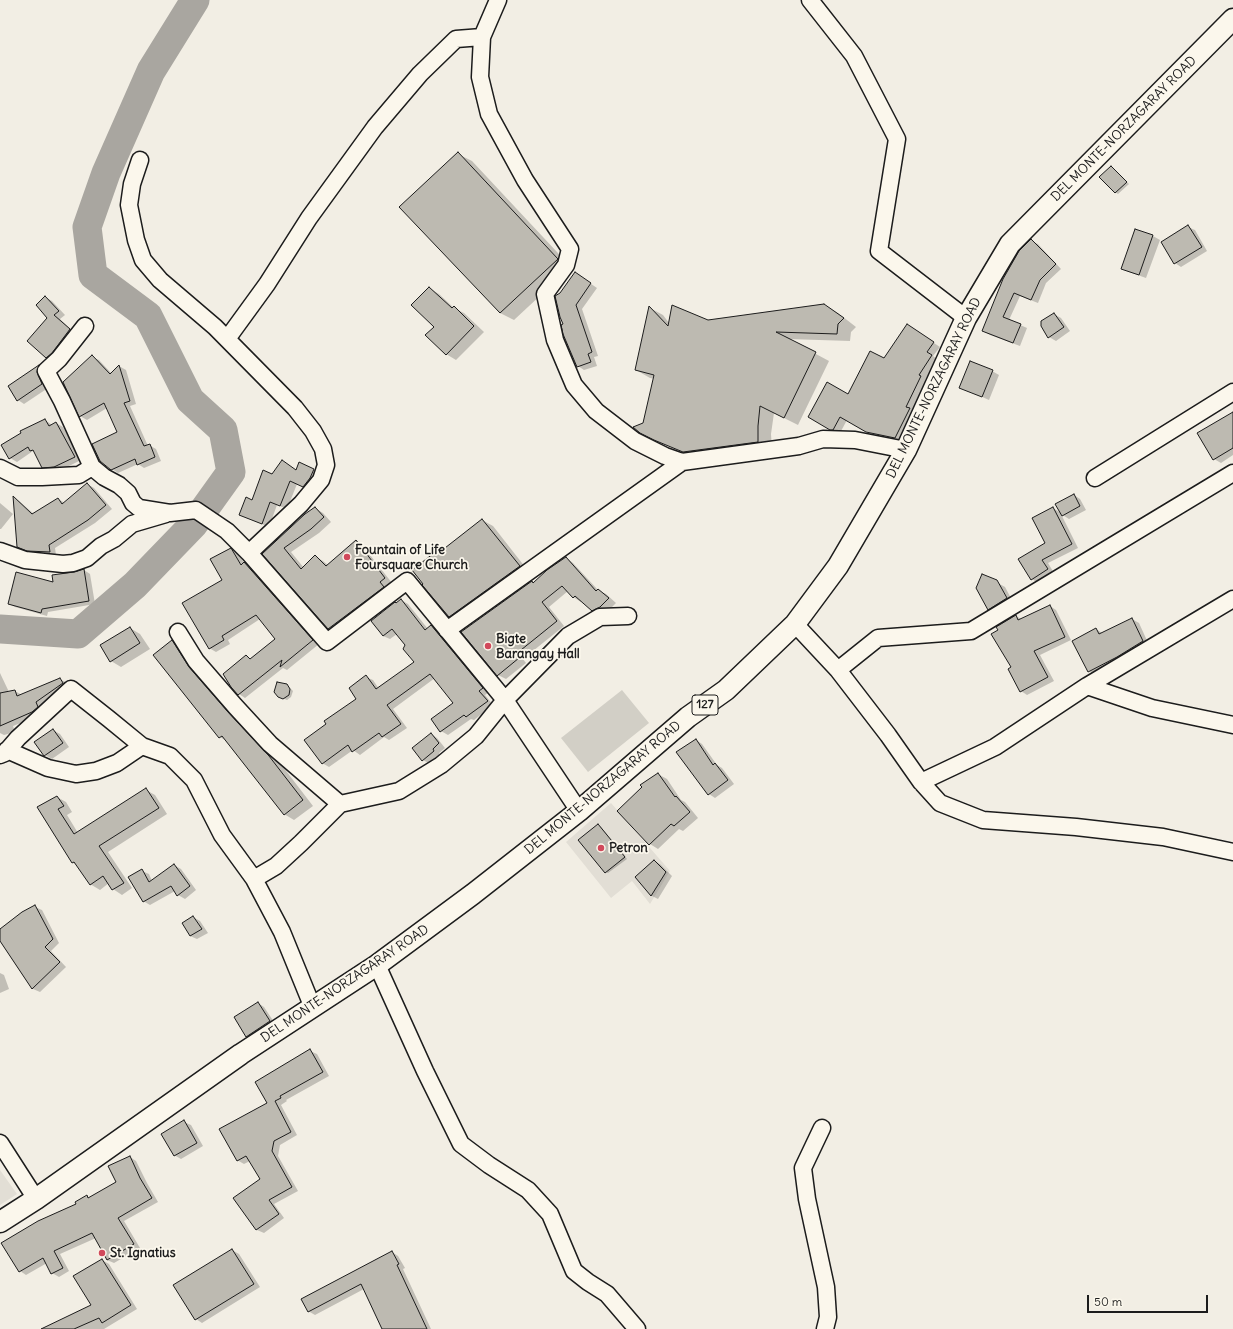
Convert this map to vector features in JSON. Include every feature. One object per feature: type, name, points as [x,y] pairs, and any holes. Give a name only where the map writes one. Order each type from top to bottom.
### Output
[{"type":"main road","name":"DEL MONTE-NORZAGARAY ROAD","points":[[0,1222],[36,1199],[241,1054],[313,1008],[376,965],[473,894],[579,811],[688,717],[726,690],[795,624],[838,566],[906,450],[966,318],[1010,244],[1233,19]]},
{"type":"street","points":[[498,0],[482,37],[480,77],[489,114],[524,180],[570,249],[566,265],[545,294],[555,340],[574,384],[596,411],[635,441],[665,456],[682,462],[799,446],[823,439],[855,440],[906,450]]},
{"type":"street","points":[[810,0],[854,56],[897,139],[880,251],[966,318]]},
{"type":"street","points":[[227,339],[267,284],[309,218],[375,127],[420,74],[456,39],[482,37]]},
{"type":"street","points":[[140,160],[132,184],[129,205],[136,240],[143,260],[160,280],[215,327],[295,408],[323,449],[326,465],[321,480],[300,504],[249,553]]},
{"type":"street","points":[[85,326],[59,359],[46,371],[62,401],[92,468],[104,477],[119,485],[128,493],[132,503],[139,508],[170,514]]},
{"type":"street","points":[[1095,478],[1233,392]]},
{"type":"street","points":[[447,630],[682,462]]},
{"type":"street","points":[[0,468],[18,477],[42,477],[79,475],[92,468]]},
{"type":"street","points":[[838,670],[878,638],[971,631],[1233,473]]},
{"type":"street","points":[[0,551],[25,560],[63,564],[73,563],[87,558],[132,524],[170,514],[196,510],[227,531],[249,553],[327,642],[407,581],[505,700],[579,811]]},
{"type":"street","points":[[921,782],[995,747],[1087,686],[1233,599]]},
{"type":"street","points":[[254,879],[276,866],[340,804],[398,791],[441,765],[476,736],[505,700],[568,636],[600,617],[628,616]]},
{"type":"street","points":[[795,624],[838,670],[888,735],[921,782],[940,803],[983,820],[1076,827],[1163,837],[1233,852]]},
{"type":"street","points":[[178,632],[196,661],[270,744],[340,804]]},
{"type":"street","points":[[1087,686],[1152,708],[1233,725]]},
{"type":"street","points":[[142,746],[118,763],[76,774],[48,768],[4,752],[71,689],[142,746],[170,756],[194,780],[222,835],[254,879],[282,932],[313,1008]]},
{"type":"street","points":[[376,965],[425,1071],[461,1144],[489,1165],[528,1190],[550,1214],[574,1271],[607,1294],[637,1329]]},
{"type":"street","points":[[822,1128],[803,1168],[807,1199],[826,1287],[828,1317],[825,1329]]},
{"type":"street","points":[[0,1143],[36,1199]]},
{"type":"shaded area","points":[[622,690],[649,723],[588,772],[561,738]]},
{"type":"shaded area","points":[[611,803],[670,871],[650,904],[632,881],[611,898],[566,842]]},
{"type":"shaded area","points":[[0,1170],[17,1194],[0,1205]]},
{"type":"building","points":[[458,152],[558,259],[500,313],[399,207]]},
{"type":"building","points":[[1111,166],[1127,182],[1115,193],[1099,177]]},
{"type":"building","points":[[1188,225],[1202,247],[1174,264],[1161,242]]},
{"type":"building","points":[[1135,229],[1153,235],[1139,275],[1121,269]]},
{"type":"building","points":[[1031,239],[1056,264],[1040,280],[1031,300],[1014,293],[1003,317],[1021,324],[1013,343],[982,331],[1003,279],[1019,251]]},
{"type":"building","points":[[575,272],[591,283],[576,305],[592,352],[588,354],[591,362],[577,367],[563,334],[561,325],[563,324],[555,296],[560,293]]},
{"type":"building","points":[[429,287],[452,308],[454,306],[474,326],[446,355],[425,335],[434,327],[411,305]]},
{"type":"building","points":[[45,296],[59,311],[54,315],[70,329],[52,353],[46,358],[27,341],[47,318],[36,305]]},
{"type":"building","points":[[824,304],[844,318],[838,324],[837,334],[776,332],[816,352],[784,418],[760,406],[758,442],[683,452],[640,433],[633,427],[643,423],[654,375],[635,370],[649,306],[668,326],[672,305],[708,320]]},
{"type":"building","points":[[1054,313],[1064,327],[1048,338],[1041,326],[1041,321]]},
{"type":"building","points":[[907,324],[934,342],[927,352],[932,355],[919,375],[921,376],[906,407],[910,408],[895,438],[866,432],[840,417],[833,430],[830,430],[808,417],[827,382],[848,394],[870,351],[884,358]]},
{"type":"building","points":[[92,355],[110,374],[119,365],[130,401],[124,403],[144,446],[150,444],[155,457],[137,465],[135,459],[111,470],[100,461],[92,444],[117,432],[104,403],[79,417],[63,382]]},
{"type":"building","points":[[970,361],[993,370],[982,397],[959,388]]},
{"type":"building","points":[[39,365],[37,372],[42,384],[17,401],[8,386]]},
{"type":"building","points":[[1233,412],[1233,448],[1213,460],[1197,433]]},
{"type":"building","points":[[45,419],[49,426],[56,422],[75,457],[54,467],[42,468],[33,450],[30,451],[28,447],[9,459],[1,445],[21,433],[20,431]]},
{"type":"building","points":[[282,460],[296,470],[299,462],[314,469],[310,478],[303,487],[290,481],[280,506],[270,502],[262,524],[239,515],[246,497],[252,500],[263,470],[272,474]]},
{"type":"building","points":[[87,483],[106,505],[88,520],[49,545],[50,552],[27,551],[17,547],[13,496],[32,514],[58,498],[62,504]]},
{"type":"building","points":[[1074,494],[1080,506],[1062,516],[1055,504]]},
{"type":"building","points":[[315,507],[324,517],[311,529],[284,548],[301,569],[315,555],[326,566],[356,540],[385,578],[380,582],[384,587],[328,629],[262,554],[305,514]]},
{"type":"building","points":[[1053,507],[1072,544],[1042,560],[1048,569],[1031,580],[1018,559],[1045,543],[1032,518]]},
{"type":"building","points":[[482,519],[520,566],[449,617],[422,585],[423,584],[412,570],[434,553],[436,555]]},
{"type":"building","points":[[231,548],[241,565],[244,562],[313,640],[280,667],[282,660],[238,695],[223,674],[246,655],[250,659],[275,639],[256,615],[222,636],[224,640],[209,649],[182,603],[222,580],[210,559]]},
{"type":"building","points":[[566,557],[596,591],[598,589],[609,598],[600,607],[592,611],[575,596],[573,598],[562,586],[542,602],[557,621],[516,654],[519,658],[497,676],[461,632],[532,581],[533,583],[547,570]]},
{"type":"building","points":[[84,569],[89,601],[42,609],[41,613],[8,604],[16,572],[53,582],[52,575]]},
{"type":"building","points":[[982,574],[997,580],[1007,598],[988,610],[976,588]]},
{"type":"building","points":[[401,599],[425,630],[431,625],[483,688],[479,691],[488,701],[466,717],[464,715],[440,732],[431,719],[453,703],[430,674],[387,705],[401,724],[382,737],[379,733],[352,752],[348,745],[322,764],[304,740],[326,724],[324,721],[356,699],[349,688],[366,675],[376,689],[414,662],[403,649],[405,645],[392,629],[383,636],[371,621]]},
{"type":"building","points":[[1050,605],[1065,637],[1034,651],[1048,677],[1020,692],[1008,669],[1011,667],[991,634],[998,630],[996,627],[1016,615],[1018,620]]},
{"type":"building","points":[[1132,618],[1143,641],[1088,672],[1072,641],[1096,628],[1099,634]]},
{"type":"building","points":[[130,627],[140,643],[110,662],[100,645]]},
{"type":"building","points":[[172,640],[189,667],[269,756],[303,800],[284,815],[222,736],[219,738],[153,655]]},
{"type":"building","points":[[60,678],[63,683],[36,702],[38,707],[32,712],[0,726],[0,693],[15,690],[17,696]]},
{"type":"building","points":[[277,682],[287,684],[290,689],[289,695],[283,699],[278,697],[274,692]]},
{"type":"building","points":[[53,729],[63,743],[44,756],[34,742]]},
{"type":"building","points":[[431,733],[439,743],[433,749],[434,751],[422,761],[412,748]]},
{"type":"building","points":[[696,739],[713,765],[715,763],[728,780],[708,795],[676,752]]},
{"type":"building","points":[[658,773],[675,797],[676,796],[690,812],[674,826],[671,824],[649,845],[617,811],[642,787],[640,785]]},
{"type":"building","points":[[146,788],[159,808],[99,846],[124,883],[112,890],[103,876],[90,885],[74,862],[72,863],[37,807],[57,796],[64,806],[58,809],[74,834]]},
{"type":"building","name":"Petron","points":[[598,824],[625,857],[605,873],[578,840]]},
{"type":"building","points":[[654,860],[666,872],[651,896],[635,877]]},
{"type":"building","points":[[174,864],[190,886],[177,896],[171,886],[143,902],[128,877],[142,869],[149,882]]},
{"type":"building","points":[[35,905],[53,939],[45,947],[60,962],[32,989],[0,941],[0,929],[22,912]]},
{"type":"building","points":[[193,916],[202,929],[190,936],[182,923]]},
{"type":"building","points":[[258,1002],[270,1021],[246,1037],[234,1017]]},
{"type":"building","points":[[310,1049],[323,1072],[280,1096],[281,1098],[275,1101],[291,1132],[274,1141],[272,1151],[292,1187],[269,1200],[279,1214],[256,1230],[233,1198],[260,1179],[246,1156],[237,1161],[219,1129],[267,1103],[255,1082]]},
{"type":"building","points":[[184,1120],[197,1143],[174,1156],[161,1134]]},
{"type":"building","points":[[130,1156],[140,1178],[152,1198],[118,1218],[134,1244],[107,1260],[92,1233],[54,1251],[63,1268],[51,1274],[43,1258],[19,1272],[1,1243],[38,1221],[76,1204],[75,1202],[87,1195],[88,1198],[116,1182],[108,1166]]},
{"type":"building","points":[[232,1249],[254,1284],[195,1320],[173,1285]]},
{"type":"building","points":[[392,1251],[427,1329],[382,1329],[361,1284],[308,1312],[301,1299]]},
{"type":"building","points":[[102,1259],[131,1305],[102,1323],[99,1318],[74,1329],[41,1329],[91,1305],[73,1276]]},
{"type":"waterway","points":[[0,629],[78,634],[135,585],[193,525],[231,472],[223,430],[190,400],[148,316],[93,275],[87,227],[106,173],[151,71],[195,0]]},
{"type":"place","name":"Fountain of Life Foursquare Church","points":[[347,557]]},
{"type":"place","name":"Bigte Barangay Hall","points":[[488,646]]},
{"type":"place","name":"Petron","points":[[601,848]]},
{"type":"place","name":"St. Ignatius","points":[[102,1253]]}]
